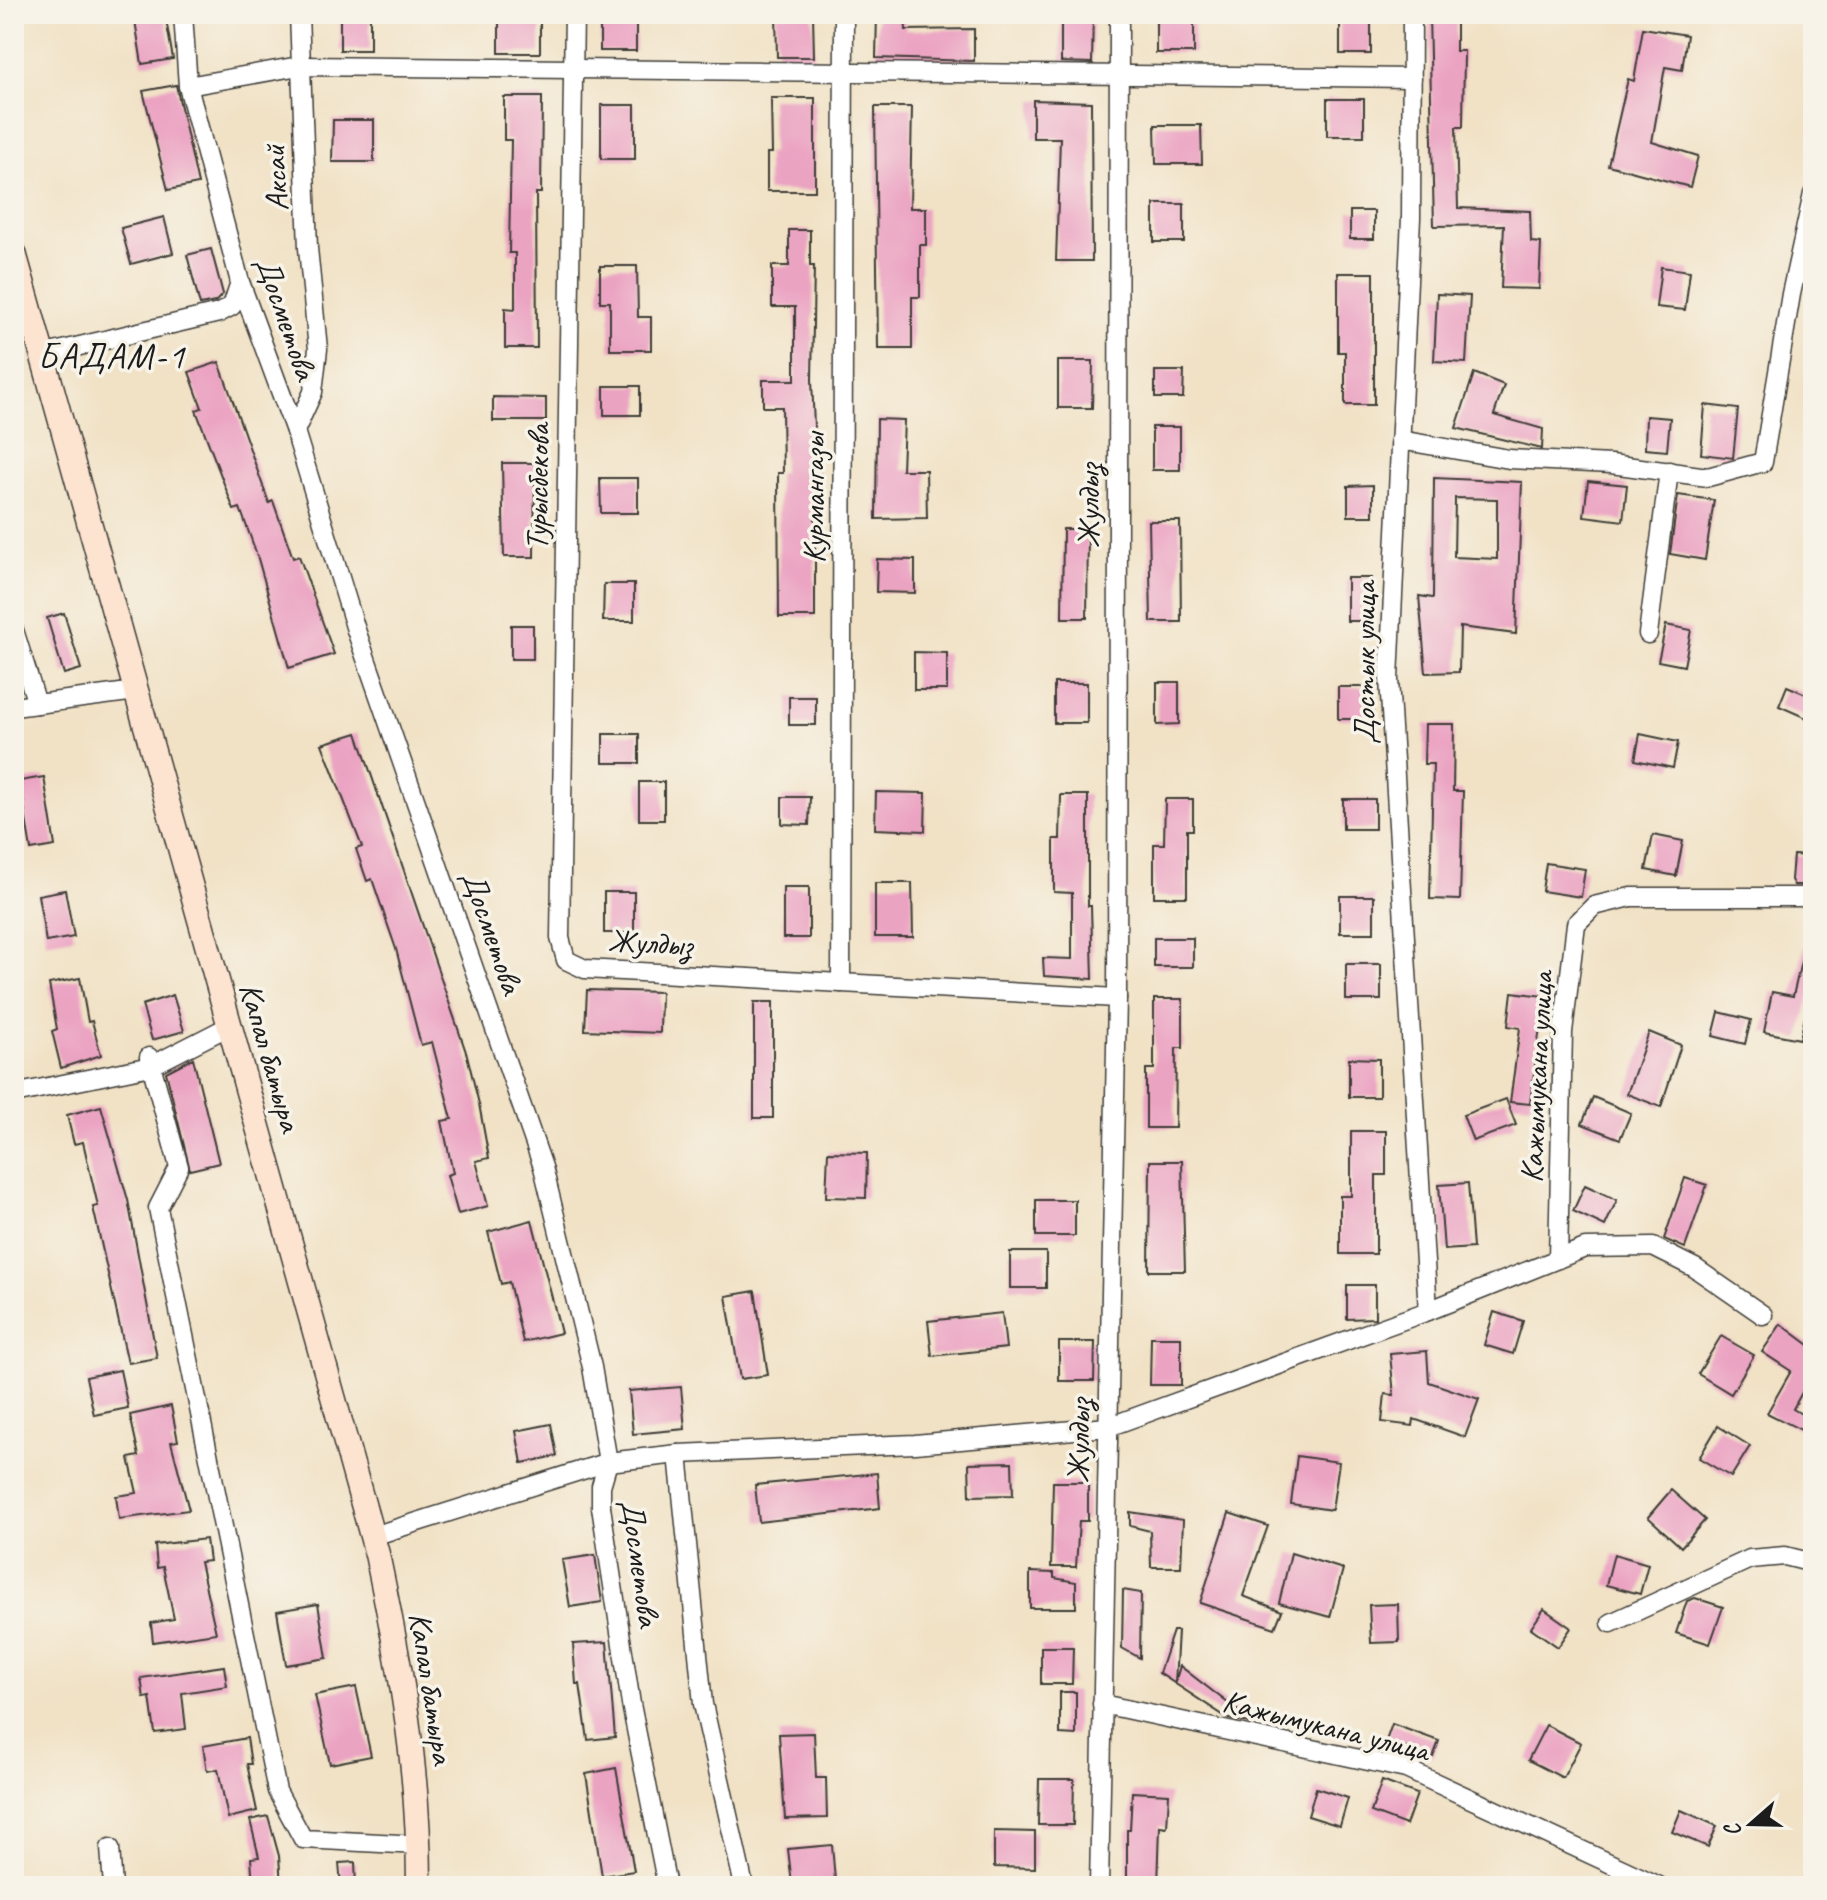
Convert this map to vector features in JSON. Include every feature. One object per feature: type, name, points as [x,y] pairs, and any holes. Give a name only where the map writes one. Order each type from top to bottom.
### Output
[{"type":"main road","name":"Капал батыра","points":[[14,253],[373,1536],[405,1689],[419,1845],[419,1886]]},
{"type":"street","name":"Досметова","points":[[183,14],[188,86],[240,282],[295,431],[356,630],[543,1167],[592,1367],[608,1462],[601,1486],[601,1507],[631,1704],[667,1886]]},
{"type":"street","name":"Аксай","points":[[295,431],[313,392],[318,349],[308,248],[299,14]]},
{"type":"street","name":"Турысбекова","points":[[566,960],[560,938],[574,14]]},
{"type":"street","name":"Курмангазы","points":[[841,983],[844,14]]},
{"type":"street","name":"Жулдыз","points":[[1099,1886],[1117,998],[1119,14]]},
{"type":"street","name":"Достык улица","points":[[1412,14],[1411,218],[1389,679],[1428,1311]]},
{"type":"street","points":[[188,86],[299,66],[1412,78]]},
{"type":"street","points":[[1400,440],[1509,459],[1611,464],[1708,477],[1763,462],[1791,294],[1813,194]]},
{"type":"street","points":[[42,355],[219,313],[232,306],[240,282]]},
{"type":"street","points":[[1648,634],[1669,471]]},
{"type":"street","points":[[14,630],[37,704]]},
{"type":"street","points":[[14,707],[136,691]]},
{"type":"street","name":"Кажымукана улица","points":[[1558,1259],[1563,1032],[1576,924],[1594,906],[1631,897],[1813,897]]},
{"type":"street","name":"Жулдыз","points":[[566,960],[585,969],[1117,998]]},
{"type":"street","points":[[14,1094],[150,1061],[229,1026]]},
{"type":"street","points":[[150,1061],[179,1167],[158,1208],[277,1791],[303,1839],[419,1845]]},
{"type":"street","points":[[373,1536],[608,1462],[678,1454],[915,1444],[1108,1427],[1428,1311],[1585,1248],[1653,1247],[1695,1268],[1763,1315]]},
{"type":"street","points":[[678,1454],[703,1704],[744,1886]]},
{"type":"street","points":[[1611,1623],[1750,1559],[1785,1556],[1813,1563]]},
{"type":"street","name":"Кажымукана улица","points":[[1102,1704],[1406,1769],[1659,1886]]},
{"type":"street","points":[[110,1848],[113,1886]]},
{"type":"street","points":[[1809,1886],[1813,1880]]},
{"type":"building","points":[[134,14],[165,14],[173,59],[142,64]]},
{"type":"building","points":[[340,14],[370,14],[370,50],[340,50]]},
{"type":"building","points":[[600,14],[636,14],[636,51],[600,51]]},
{"type":"building","points":[[776,14],[813,14],[814,57],[777,57]]},
{"type":"building","points":[[877,14],[905,14],[906,30],[974,29],[974,61],[876,58]]},
{"type":"building","points":[[1061,14],[1093,14],[1092,63],[1061,62]]},
{"type":"building","points":[[1156,14],[1194,14],[1194,53],[1156,53]]},
{"type":"building","points":[[1340,14],[1371,14],[1371,54],[1340,54]]},
{"type":"building","points":[[1429,14],[1456,14],[1456,51],[1464,51],[1463,127],[1456,127],[1458,208],[1530,211],[1531,242],[1541,243],[1539,289],[1501,288],[1504,225],[1434,226]]},
{"type":"building","points":[[540,16],[540,53],[499,53],[499,17]]},
{"type":"building","points":[[1643,28],[1687,35],[1682,70],[1665,67],[1652,142],[1698,156],[1690,187],[1608,165],[1628,79],[1634,81]]},
{"type":"building","points":[[176,85],[198,184],[168,190],[143,91]]},
{"type":"building","points":[[504,97],[542,97],[541,193],[536,193],[537,348],[505,348],[505,308],[515,309],[515,253],[509,253],[511,140],[504,140]]},
{"type":"building","points":[[771,98],[815,98],[815,191],[767,191],[767,153],[772,153]]},
{"type":"building","points":[[1327,99],[1364,99],[1364,136],[1327,136]]},
{"type":"building","points":[[1033,100],[1091,102],[1092,261],[1056,261],[1060,138],[1033,138]]},
{"type":"building","points":[[601,105],[635,105],[635,159],[601,159]]},
{"type":"building","points":[[875,107],[912,107],[910,208],[926,208],[926,245],[920,245],[920,297],[912,297],[912,349],[878,349]]},
{"type":"building","points":[[333,120],[374,120],[374,162],[332,162]]},
{"type":"building","points":[[1155,125],[1201,125],[1202,164],[1156,164]]},
{"type":"building","points":[[1154,204],[1184,204],[1184,242],[1154,242]]},
{"type":"building","points":[[1350,211],[1374,211],[1374,239],[1350,239]]},
{"type":"building","points":[[164,217],[173,253],[131,264],[121,228]]},
{"type":"building","points":[[789,230],[810,230],[810,266],[814,266],[812,380],[816,473],[820,473],[820,512],[815,512],[815,617],[779,617],[778,473],[783,473],[782,407],[763,407],[763,380],[795,380],[795,307],[772,307],[772,266],[789,266]]},
{"type":"building","points":[[211,249],[223,294],[215,302],[200,305],[187,255]]},
{"type":"building","points":[[600,266],[637,266],[638,317],[651,317],[651,350],[610,350],[610,302],[600,302]]},
{"type":"building","points":[[1661,267],[1690,271],[1685,310],[1656,307]]},
{"type":"building","points":[[1338,273],[1374,273],[1374,405],[1345,405],[1345,352],[1338,352]]},
{"type":"building","points":[[1437,294],[1470,296],[1466,363],[1434,361]]},
{"type":"building","points":[[1058,361],[1093,361],[1092,408],[1058,408]]},
{"type":"building","points":[[219,362],[269,503],[273,501],[293,558],[299,556],[334,654],[289,668],[257,555],[240,508],[234,510],[196,410],[202,408],[189,372]]},
{"type":"building","points":[[1155,371],[1184,371],[1183,398],[1155,398]]},
{"type":"building","points":[[1474,373],[1504,385],[1494,415],[1543,429],[1542,449],[1456,428]]},
{"type":"building","points":[[604,386],[640,386],[640,415],[604,415]]},
{"type":"building","points":[[493,397],[546,398],[546,421],[493,421]]},
{"type":"building","points":[[1705,405],[1738,409],[1733,458],[1701,454]]},
{"type":"building","points":[[1646,416],[1670,418],[1667,451],[1645,449]]},
{"type":"building","points":[[877,419],[904,420],[902,470],[926,470],[927,518],[876,519]]},
{"type":"building","points":[[1152,427],[1180,427],[1180,470],[1152,470]]},
{"type":"building","points":[[502,463],[535,463],[534,557],[504,557]]},
{"type":"building","points":[[600,478],[638,478],[638,513],[601,513]]},
{"type":"building","points":[[1434,478],[1522,482],[1516,634],[1460,627],[1459,672],[1426,673],[1419,596],[1433,598]],"holes":[[[1455,498],[1497,499],[1497,559],[1454,557]]]},
{"type":"building","points":[[1588,481],[1627,485],[1623,521],[1584,516]]},
{"type":"building","points":[[1373,485],[1373,516],[1348,516],[1348,486]]},
{"type":"building","points":[[1678,495],[1714,500],[1705,560],[1670,554]]},
{"type":"building","points":[[1149,521],[1180,521],[1181,622],[1151,622]]},
{"type":"building","points":[[1063,529],[1088,529],[1087,618],[1062,618]]},
{"type":"building","points":[[877,559],[915,560],[915,593],[876,592]]},
{"type":"building","points":[[1347,578],[1371,578],[1371,621],[1347,621]]},
{"type":"building","points":[[604,584],[634,584],[634,621],[603,621]]},
{"type":"building","points":[[64,613],[81,669],[64,674],[47,618]]},
{"type":"building","points":[[511,625],[533,625],[533,659],[511,659]]},
{"type":"building","points":[[1666,625],[1691,630],[1684,666],[1658,661]]},
{"type":"building","points":[[914,652],[947,653],[947,690],[914,690]]},
{"type":"building","points":[[1157,682],[1179,682],[1179,724],[1157,725]]},
{"type":"building","points":[[1054,683],[1087,683],[1087,723],[1054,723]]},
{"type":"building","points":[[1787,686],[1813,697],[1813,721],[1779,706]]},
{"type":"building","points":[[1338,687],[1373,687],[1373,719],[1338,719]]},
{"type":"building","points":[[789,697],[816,697],[816,725],[789,725]]},
{"type":"building","points":[[1425,724],[1454,724],[1453,791],[1463,791],[1460,900],[1430,899],[1433,764],[1424,764]]},
{"type":"building","points":[[357,733],[467,1055],[479,1104],[489,1158],[476,1161],[488,1206],[458,1214],[447,1175],[453,1173],[442,1121],[452,1119],[432,1042],[421,1045],[396,949],[372,879],[367,881],[356,849],[362,847],[322,744]]},
{"type":"building","points":[[603,734],[639,734],[639,763],[603,763]]},
{"type":"building","points":[[1640,734],[1678,742],[1673,768],[1635,760]]},
{"type":"building","points":[[44,777],[55,846],[31,850],[20,781]]},
{"type":"building","points":[[639,782],[664,782],[664,820],[639,820]]},
{"type":"building","points":[[876,792],[926,793],[925,831],[875,829]]},
{"type":"building","points":[[1061,795],[1088,795],[1088,906],[1091,906],[1093,979],[1044,976],[1043,958],[1072,959],[1072,893],[1054,892],[1054,839],[1060,839]]},
{"type":"building","points":[[782,797],[810,797],[809,825],[782,824]]},
{"type":"building","points":[[1165,799],[1193,799],[1193,830],[1187,830],[1187,897],[1154,897],[1154,844],[1164,844]]},
{"type":"building","points":[[1343,799],[1375,799],[1375,829],[1343,829]]},
{"type":"building","points":[[1653,835],[1683,841],[1676,876],[1646,870]]},
{"type":"building","points":[[1793,855],[1813,856],[1813,885],[1794,885],[1791,880]]},
{"type":"building","points":[[1546,863],[1585,869],[1581,897],[1542,891]]},
{"type":"building","points":[[875,883],[912,883],[913,937],[875,937]]},
{"type":"building","points":[[783,887],[809,887],[809,938],[783,938]]},
{"type":"building","points":[[65,890],[74,937],[46,942],[38,895]]},
{"type":"building","points":[[604,892],[634,892],[634,933],[604,933]]},
{"type":"building","points":[[1340,896],[1374,896],[1374,933],[1340,933]]},
{"type":"building","points":[[1807,936],[1813,937],[1813,982],[1800,1039],[1764,1032],[1772,992],[1793,996]]},
{"type":"building","points":[[1154,938],[1193,938],[1193,967],[1154,967]]},
{"type":"building","points":[[1346,964],[1381,964],[1381,1000],[1346,1000]]},
{"type":"building","points":[[80,978],[88,1022],[92,1021],[101,1055],[61,1068],[52,1031],[57,1029],[49,984]]},
{"type":"building","points":[[587,990],[661,992],[660,1033],[585,1030]]},
{"type":"building","points":[[1512,992],[1544,996],[1530,1104],[1510,1102],[1520,1028],[1508,1026]]},
{"type":"building","points":[[173,995],[184,1031],[152,1040],[142,1005]]},
{"type":"building","points":[[1154,999],[1183,999],[1183,1048],[1176,1048],[1175,1128],[1146,1128],[1146,1069],[1154,1069]]},
{"type":"building","points":[[754,1002],[773,1002],[773,1118],[754,1118]]},
{"type":"building","points":[[1719,1012],[1751,1020],[1745,1044],[1713,1036]]},
{"type":"building","points":[[1649,1032],[1681,1045],[1661,1107],[1627,1094]]},
{"type":"building","points":[[193,1058],[219,1163],[190,1170],[166,1072]]},
{"type":"building","points":[[1349,1058],[1379,1059],[1379,1097],[1349,1097]]},
{"type":"building","points":[[1593,1097],[1631,1113],[1620,1139],[1582,1124]]},
{"type":"building","points":[[1506,1099],[1516,1125],[1473,1141],[1463,1115]]},
{"type":"building","points":[[101,1106],[128,1200],[157,1358],[128,1363],[93,1207],[98,1206],[83,1142],[74,1144],[67,1115]]},
{"type":"building","points":[[1351,1131],[1386,1131],[1386,1175],[1376,1175],[1376,1254],[1340,1254],[1340,1196],[1351,1196]]},
{"type":"building","points":[[828,1152],[867,1153],[866,1198],[826,1197]]},
{"type":"building","points":[[1150,1161],[1182,1161],[1185,1271],[1149,1271]]},
{"type":"building","points":[[1685,1178],[1707,1185],[1685,1248],[1664,1239]]},
{"type":"building","points":[[1468,1183],[1473,1248],[1444,1250],[1439,1185]]},
{"type":"building","points":[[1585,1185],[1617,1200],[1605,1226],[1573,1211]]},
{"type":"building","points":[[1036,1200],[1075,1200],[1075,1236],[1036,1236]]},
{"type":"building","points":[[532,1220],[561,1333],[523,1342],[509,1282],[501,1284],[488,1232]]},
{"type":"building","points":[[1010,1252],[1046,1252],[1046,1288],[1010,1288]]},
{"type":"building","points":[[1347,1285],[1375,1285],[1375,1318],[1347,1319]]},
{"type":"building","points":[[755,1291],[768,1375],[740,1379],[726,1296]]},
{"type":"building","points":[[1494,1312],[1523,1321],[1513,1354],[1484,1345]]},
{"type":"building","points":[[1002,1313],[1006,1348],[932,1356],[928,1321]]},
{"type":"building","points":[[1781,1324],[1813,1348],[1813,1372],[1793,1409],[1813,1421],[1813,1436],[1767,1413],[1791,1371],[1762,1352]]},
{"type":"building","points":[[1721,1336],[1754,1355],[1731,1394],[1698,1374]]},
{"type":"building","points":[[1151,1337],[1181,1337],[1181,1385],[1150,1385]]},
{"type":"building","points":[[1059,1342],[1095,1342],[1094,1381],[1059,1381]]},
{"type":"building","points":[[1427,1351],[1429,1382],[1479,1399],[1465,1437],[1414,1419],[1413,1426],[1382,1422],[1385,1394],[1394,1395],[1390,1354]]},
{"type":"building","points":[[120,1370],[128,1408],[94,1415],[86,1377]]},
{"type":"building","points":[[681,1387],[685,1429],[633,1434],[629,1391]]},
{"type":"building","points":[[171,1406],[178,1441],[171,1442],[189,1510],[119,1519],[116,1496],[137,1493],[129,1458],[139,1456],[130,1415]]},
{"type":"building","points":[[551,1424],[557,1456],[522,1463],[516,1431]]},
{"type":"building","points":[[1718,1426],[1750,1446],[1731,1477],[1699,1458]]},
{"type":"building","points":[[1297,1456],[1339,1462],[1332,1510],[1291,1504]]},
{"type":"building","points":[[1012,1462],[1013,1495],[970,1496],[969,1463]]},
{"type":"building","points":[[877,1473],[880,1508],[759,1522],[755,1485]]},
{"type":"building","points":[[1053,1482],[1088,1482],[1088,1521],[1079,1521],[1076,1567],[1051,1567]]},
{"type":"building","points":[[1671,1490],[1705,1520],[1681,1547],[1648,1517]]},
{"type":"building","points":[[1130,1512],[1183,1520],[1181,1567],[1151,1567],[1150,1531],[1130,1526]]},
{"type":"building","points":[[1229,1513],[1268,1526],[1243,1596],[1282,1611],[1275,1628],[1200,1603]]},
{"type":"building","points":[[206,1539],[209,1561],[200,1562],[216,1633],[153,1642],[151,1623],[174,1619],[163,1567],[157,1568],[155,1545]]},
{"type":"building","points":[[1291,1553],[1343,1569],[1330,1617],[1279,1603]]},
{"type":"building","points":[[1614,1554],[1648,1564],[1640,1594],[1606,1585]]},
{"type":"building","points":[[595,1555],[602,1602],[570,1607],[562,1560]]},
{"type":"building","points":[[1030,1572],[1054,1573],[1054,1578],[1076,1582],[1076,1608],[1030,1608]]},
{"type":"building","points":[[1123,1590],[1141,1593],[1140,1658],[1122,1648]]},
{"type":"building","points":[[1695,1598],[1723,1607],[1710,1644],[1676,1633],[1687,1601]]},
{"type":"building","points":[[318,1604],[327,1658],[286,1665],[277,1611]]},
{"type":"building","points":[[1398,1604],[1399,1642],[1371,1643],[1369,1605]]},
{"type":"building","points":[[1544,1609],[1571,1628],[1558,1647],[1531,1628]]},
{"type":"building","points":[[1173,1631],[1178,1631],[1175,1683],[1180,1666],[1255,1724],[1229,1719],[1159,1673]]},
{"type":"building","points":[[607,1642],[615,1737],[588,1740],[580,1684],[576,1684],[573,1644]]},
{"type":"building","points":[[1041,1647],[1073,1647],[1072,1684],[1041,1684]]},
{"type":"building","points":[[224,1666],[227,1686],[182,1693],[186,1729],[155,1733],[150,1697],[144,1698],[141,1678]]},
{"type":"building","points":[[356,1687],[371,1756],[330,1764],[315,1695]]},
{"type":"building","points":[[1060,1692],[1076,1692],[1076,1735],[1060,1734]]},
{"type":"building","points":[[1392,1724],[1439,1741],[1433,1757],[1386,1741]]},
{"type":"building","points":[[1546,1725],[1581,1743],[1563,1778],[1528,1760]]},
{"type":"building","points":[[814,1733],[816,1778],[826,1778],[827,1818],[785,1819],[779,1734]]},
{"type":"building","points":[[247,1738],[251,1764],[247,1764],[257,1811],[228,1818],[218,1769],[207,1771],[203,1746]]},
{"type":"building","points":[[616,1768],[634,1871],[602,1876],[586,1774]]},
{"type":"building","points":[[1039,1779],[1074,1779],[1073,1825],[1038,1825]]},
{"type":"building","points":[[1382,1781],[1417,1794],[1406,1825],[1371,1812]]},
{"type":"building","points":[[1316,1788],[1348,1798],[1340,1826],[1308,1816]]},
{"type":"building","points":[[1132,1792],[1169,1794],[1167,1827],[1160,1826],[1158,1886],[1127,1886],[1127,1830],[1130,1830]]},
{"type":"building","points":[[1681,1810],[1717,1826],[1708,1847],[1672,1832]]},
{"type":"building","points":[[268,1816],[279,1856],[281,1886],[253,1886],[251,1858],[259,1857],[250,1820]]},
{"type":"building","points":[[994,1831],[1035,1832],[1035,1868],[994,1867]]},
{"type":"building","points":[[832,1845],[835,1880],[792,1884],[788,1849]]},
{"type":"building","points":[[355,1862],[356,1886],[341,1886],[339,1863]]},
{"type":"district","name":"БАДАМ-1","points":[[112,355]]}]
